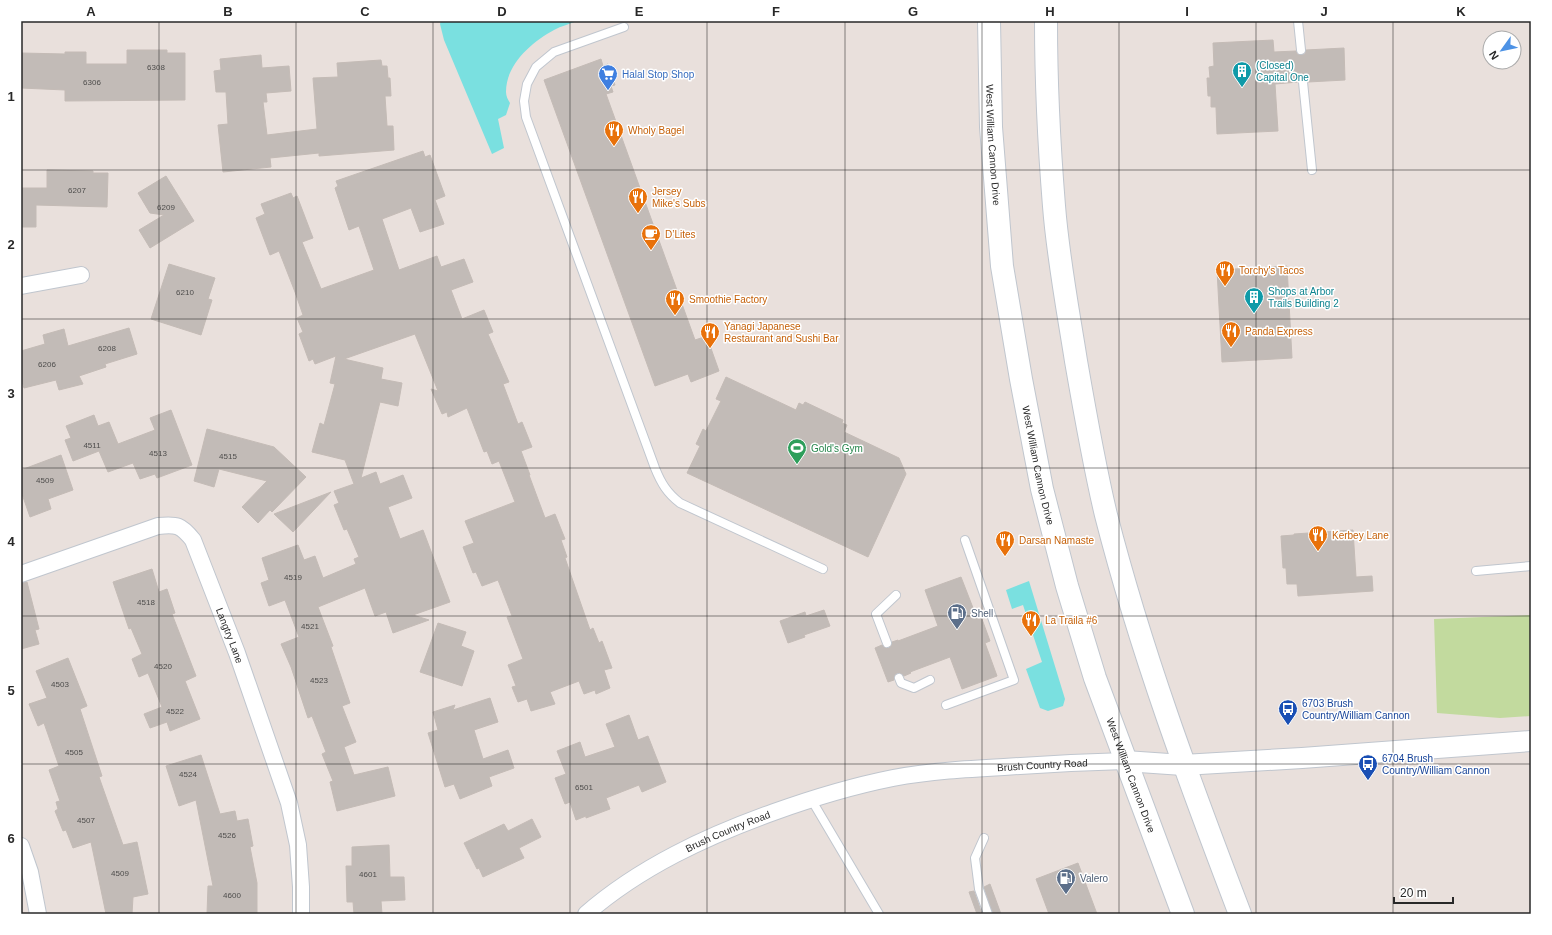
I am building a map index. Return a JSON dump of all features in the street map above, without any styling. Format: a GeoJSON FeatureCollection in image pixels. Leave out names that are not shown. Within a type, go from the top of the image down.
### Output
{"type":"FeatureCollection","features":[{"type":"Feature","properties":{"kind":"main road","name":"West William Cannon Drive"},"geometry":{"type":"LineString","coordinates":[[989,21],[991,127],[1002,266],[1021,379],[1042,489],[1067,586],[1095,678],[1183,914]]}},
{"type":"Feature","properties":{"kind":"main road"},"geometry":{"type":"LineString","coordinates":[[1046,21],[1046,84],[1054,207],[1063,282],[1083,405],[1106,514],[1143,647],[1183,765],[1240,914]]}},
{"type":"Feature","properties":{"kind":"street"},"geometry":{"type":"LineString","coordinates":[[21,286],[81,276]]}},
{"type":"Feature","properties":{"kind":"street","name":"Langtry Lane"},"geometry":{"type":"LineString","coordinates":[[21,574],[158,526],[171,524],[184,529],[193,540],[196,547],[236,653],[289,803],[298,845],[301,914]]}},
{"type":"Feature","properties":{"kind":"street","name":"Brush Country Road"},"geometry":{"type":"LineString","coordinates":[[586,914],[599,903],[649,869],[684,849],[735,826],[811,799],[894,778],[947,771],[1082,762],[1125,761],[1183,765],[1309,758],[1531,741]]}},
{"type":"Feature","properties":{"kind":"street"},"geometry":{"type":"LineString","coordinates":[[21,846],[30,872],[38,914]]}},
{"type":"Feature","properties":{"kind":"lane"},"geometry":{"type":"LineString","coordinates":[[1298,21],[1301,50]]}},
{"type":"Feature","properties":{"kind":"lane"},"geometry":{"type":"LineString","coordinates":[[624,27],[554,52],[536,67],[527,84],[524,100],[526,117],[654,468],[662,485],[671,496],[680,503],[823,569]]}},
{"type":"Feature","properties":{"kind":"lane"},"geometry":{"type":"LineString","coordinates":[[1303,82],[1312,170]]}},
{"type":"Feature","properties":{"kind":"lane"},"geometry":{"type":"LineString","coordinates":[[946,705],[1014,680],[965,540]]}},
{"type":"Feature","properties":{"kind":"lane"},"geometry":{"type":"LineString","coordinates":[[1476,571],[1531,566]]}},
{"type":"Feature","properties":{"kind":"lane"},"geometry":{"type":"LineString","coordinates":[[887,644],[876,614],[896,595]]}},
{"type":"Feature","properties":{"kind":"lane"},"geometry":{"type":"LineString","coordinates":[[899,678],[901,683],[914,688],[930,680]]}},
{"type":"Feature","properties":{"kind":"lane"},"geometry":{"type":"LineString","coordinates":[[811,799],[879,914]]}},
{"type":"Feature","properties":{"kind":"lane"},"geometry":{"type":"LineString","coordinates":[[984,838],[975,858],[979,889],[988,914]]}},
{"type":"Feature","properties":{"kind":"green space"},"geometry":{"type":"Polygon","coordinates":[[[1531,615],[1531,716],[1500,718],[1437,713],[1434,619],[1531,615]]]}},
{"type":"Feature","properties":{"kind":"water"},"geometry":{"type":"Polygon","coordinates":[[[441,21],[577,21],[557,29],[537,41],[515,63],[507,82],[506,93],[510,103],[506,115],[498,119],[504,148],[492,154],[444,40],[440,24],[441,21]]]}},
{"type":"Feature","properties":{"kind":"water"},"geometry":{"type":"Polygon","coordinates":[[[1029,581],[1065,699],[1063,706],[1048,711],[1040,708],[1026,669],[1042,662],[1023,605],[1012,609],[1006,590],[1029,581]]]}},
{"type":"Feature","properties":{"kind":"building","name":"(Closed) Capital One"},"geometry":{"type":"Polygon","coordinates":[[[1273,40],[1274,52],[1296,51],[1297,54],[1301,55],[1305,54],[1306,50],[1344,48],[1345,80],[1308,82],[1307,78],[1303,77],[1299,78],[1298,82],[1275,84],[1278,131],[1217,134],[1216,107],[1211,107],[1211,96],[1208,96],[1207,78],[1210,78],[1209,67],[1214,66],[1213,43],[1273,40]]]}},
{"type":"Feature","properties":{"kind":"building"},"geometry":{"type":"Polygon","coordinates":[[[127,50],[167,50],[167,53],[185,53],[185,100],[65,101],[65,90],[21,88],[21,53],[65,54],[65,52],[86,52],[86,64],[127,64],[127,50]]]}},
{"type":"Feature","properties":{"kind":"building"},"geometry":{"type":"Polygon","coordinates":[[[261,55],[262,68],[289,66],[291,91],[266,93],[267,102],[263,102],[267,135],[317,129],[313,78],[338,77],[337,63],[381,60],[382,66],[387,66],[388,78],[390,78],[391,96],[385,96],[387,126],[393,126],[394,150],[319,156],[319,153],[270,158],[271,167],[223,172],[218,125],[228,124],[226,92],[216,92],[214,71],[221,70],[220,59],[261,55]]]}},
{"type":"Feature","properties":{"kind":"building"},"geometry":{"type":"Polygon","coordinates":[[[601,59],[603,66],[608,64],[615,85],[611,86],[613,92],[606,94],[695,340],[704,337],[705,341],[708,340],[719,371],[691,382],[688,374],[655,386],[544,80],[601,59]]]}},
{"type":"Feature","properties":{"kind":"building"},"geometry":{"type":"Polygon","coordinates":[[[423,151],[425,157],[430,155],[445,196],[435,200],[444,224],[420,232],[411,208],[382,219],[399,270],[437,256],[441,267],[464,259],[473,282],[451,290],[462,319],[484,310],[493,332],[488,334],[509,382],[503,384],[518,424],[522,422],[532,447],[521,451],[545,518],[555,514],[565,539],[561,540],[567,557],[565,558],[590,630],[593,628],[599,643],[602,641],[612,668],[604,670],[610,688],[596,694],[595,690],[584,694],[579,681],[550,692],[555,704],[531,711],[527,699],[518,702],[512,687],[516,686],[508,665],[523,659],[507,617],[512,616],[498,580],[482,586],[476,572],[473,573],[463,547],[474,543],[465,521],[515,502],[499,461],[492,464],[487,451],[484,452],[467,408],[448,417],[447,412],[442,414],[431,389],[438,391],[415,334],[344,359],[383,368],[381,379],[402,383],[398,406],[380,402],[361,478],[376,472],[380,484],[403,475],[412,498],[388,507],[400,539],[423,530],[450,602],[413,615],[429,620],[393,633],[386,612],[375,616],[365,588],[318,607],[333,646],[331,647],[350,703],[342,706],[356,742],[344,747],[354,775],[388,767],[395,796],[337,811],[330,782],[333,781],[322,754],[326,752],[312,716],[308,718],[291,667],[281,644],[299,637],[285,600],[269,606],[261,583],[269,580],[262,558],[298,545],[304,560],[315,556],[323,578],[356,564],[354,559],[359,557],[347,529],[344,530],[334,505],[339,503],[334,491],[354,484],[345,460],[312,452],[320,423],[324,425],[335,384],[330,383],[336,356],[315,364],[313,359],[309,361],[299,334],[303,332],[297,318],[303,315],[295,292],[279,251],[270,255],[256,218],[265,214],[261,204],[291,193],[293,198],[297,196],[313,238],[302,242],[321,289],[374,270],[359,226],[349,230],[335,188],[338,186],[336,181],[423,151]]]}},
{"type":"Feature","properties":{"kind":"building"},"geometry":{"type":"Polygon","coordinates":[[[47,170],[93,171],[93,173],[108,173],[107,207],[36,205],[36,227],[21,227],[21,188],[47,188],[47,170]]]}},
{"type":"Feature","properties":{"kind":"building"},"geometry":{"type":"Polygon","coordinates":[[[166,176],[194,221],[150,248],[139,230],[164,215],[150,213],[138,193],[166,176]]]}},
{"type":"Feature","properties":{"kind":"building"},"geometry":{"type":"Polygon","coordinates":[[[169,264],[215,278],[208,299],[212,300],[201,335],[151,319],[169,264]]]}},
{"type":"Feature","properties":{"kind":"building","name":"Shops at Arbor Trails Building 2"},"geometry":{"type":"Polygon","coordinates":[[[1287,266],[1292,358],[1222,362],[1217,270],[1287,266]]]}},
{"type":"Feature","properties":{"kind":"building"},"geometry":{"type":"Polygon","coordinates":[[[129,328],[137,354],[105,364],[106,367],[79,376],[83,384],[59,390],[56,380],[24,388],[21,378],[21,351],[45,344],[43,335],[64,329],[68,346],[129,328]]]}},
{"type":"Feature","properties":{"kind":"building","name":"Gold's Gym"},"geometry":{"type":"Polygon","coordinates":[[[726,377],[796,410],[799,403],[803,405],[805,402],[843,420],[842,423],[847,425],[844,432],[899,458],[906,474],[868,557],[687,473],[700,446],[696,444],[703,429],[706,431],[721,401],[716,399],[726,377]]]}},
{"type":"Feature","properties":{"kind":"building"},"geometry":{"type":"Polygon","coordinates":[[[171,410],[192,465],[157,478],[155,474],[140,479],[133,463],[108,472],[99,451],[73,461],[65,440],[71,438],[66,426],[94,415],[98,426],[109,422],[118,444],[155,430],[150,418],[171,410]]]}},
{"type":"Feature","properties":{"kind":"building"},"geometry":{"type":"Polygon","coordinates":[[[207,429],[274,447],[306,477],[272,512],[270,510],[258,523],[242,507],[267,481],[219,469],[214,487],[194,481],[207,429]]]}},
{"type":"Feature","properties":{"kind":"building"},"geometry":{"type":"Polygon","coordinates":[[[61,455],[73,490],[48,499],[51,509],[30,517],[21,491],[21,470],[61,455]]]}},
{"type":"Feature","properties":{"kind":"building"},"geometry":{"type":"Polygon","coordinates":[[[331,492],[293,532],[274,514],[331,492]]]}},
{"type":"Feature","properties":{"kind":"building","name":"Kerbey Lane"},"geometry":{"type":"Polygon","coordinates":[[[1353,530],[1356,577],[1372,576],[1373,591],[1298,596],[1297,584],[1287,584],[1286,568],[1283,568],[1281,536],[1353,530]]]}},
{"type":"Feature","properties":{"kind":"building"},"geometry":{"type":"Polygon","coordinates":[[[152,569],[159,592],[167,589],[175,613],[172,614],[196,676],[185,681],[200,719],[170,731],[167,722],[150,728],[144,714],[162,707],[148,673],[139,677],[132,659],[142,654],[131,628],[129,629],[113,582],[152,569]]]}},
{"type":"Feature","properties":{"kind":"building","name":"Shell"},"geometry":{"type":"Polygon","coordinates":[[[961,577],[975,613],[979,611],[990,641],[985,643],[997,676],[962,689],[950,657],[910,672],[911,673],[904,676],[897,673],[894,680],[888,682],[875,648],[882,645],[889,648],[892,642],[938,626],[925,590],[961,577]]]}},
{"type":"Feature","properties":{"kind":"building"},"geometry":{"type":"Polygon","coordinates":[[[27,582],[39,629],[35,630],[39,644],[21,649],[21,583],[27,582]]]}},
{"type":"Feature","properties":{"kind":"building"},"geometry":{"type":"Polygon","coordinates":[[[824,610],[830,626],[804,635],[805,637],[788,643],[780,621],[805,612],[806,616],[824,610]]]}},
{"type":"Feature","properties":{"kind":"building"},"geometry":{"type":"Polygon","coordinates":[[[438,623],[466,632],[461,646],[474,651],[462,686],[420,672],[438,623]]]}},
{"type":"Feature","properties":{"kind":"building"},"geometry":{"type":"Polygon","coordinates":[[[68,658],[87,706],[80,709],[102,776],[99,777],[123,845],[137,842],[148,894],[133,897],[132,914],[106,914],[91,842],[73,848],[66,830],[63,831],[55,811],[58,809],[56,802],[60,801],[49,770],[59,766],[44,723],[38,726],[29,704],[47,698],[36,671],[68,658]]]}},
{"type":"Feature","properties":{"kind":"building"},"geometry":{"type":"Polygon","coordinates":[[[490,698],[498,722],[474,730],[483,759],[508,750],[514,768],[489,777],[492,786],[460,799],[454,784],[445,787],[428,733],[438,730],[433,712],[455,705],[453,710],[490,698]]]}},
{"type":"Feature","properties":{"kind":"building"},"geometry":{"type":"Polygon","coordinates":[[[629,715],[638,740],[648,736],[666,782],[642,792],[639,785],[606,798],[610,809],[576,820],[570,802],[565,804],[555,778],[566,774],[557,751],[580,742],[585,757],[615,747],[606,724],[629,715]]]}},
{"type":"Feature","properties":{"kind":"building"},"geometry":{"type":"Polygon","coordinates":[[[201,755],[220,814],[235,811],[237,821],[248,819],[253,846],[250,847],[257,883],[257,914],[207,914],[208,886],[213,886],[196,800],[179,806],[166,766],[201,755]]]}},
{"type":"Feature","properties":{"kind":"building"},"geometry":{"type":"Polygon","coordinates":[[[532,819],[541,837],[519,848],[524,858],[483,877],[479,868],[477,869],[464,843],[504,824],[508,831],[532,819]]]}},
{"type":"Feature","properties":{"kind":"building"},"geometry":{"type":"Polygon","coordinates":[[[389,845],[390,877],[404,877],[405,900],[381,901],[382,914],[354,914],[353,902],[347,902],[346,866],[352,866],[352,847],[389,845]]]}},
{"type":"Feature","properties":{"kind":"building","name":"Valero"},"geometry":{"type":"Polygon","coordinates":[[[1078,863],[1097,914],[1049,914],[1036,879],[1078,863]]]}},
{"type":"Feature","properties":{"kind":"building"},"geometry":{"type":"Polygon","coordinates":[[[990,884],[1001,914],[993,914],[984,887],[990,884]]]}},
{"type":"Feature","properties":{"kind":"building"},"geometry":{"type":"Polygon","coordinates":[[[974,891],[982,914],[977,914],[969,892],[974,891]]]}},
{"type":"Feature","properties":{"kind":"place","name":"(Closed) Capital One"},"geometry":{"type":"Point","coordinates":[1242,88]}},
{"type":"Feature","properties":{"kind":"place","name":"Halal Stop Shop"},"geometry":{"type":"Point","coordinates":[608,91]}},
{"type":"Feature","properties":{"kind":"place","name":"Wholy Bagel"},"geometry":{"type":"Point","coordinates":[614,147]}},
{"type":"Feature","properties":{"kind":"place","name":"Jersey Mike's Subs"},"geometry":{"type":"Point","coordinates":[638,214]}},
{"type":"Feature","properties":{"kind":"place","name":"D’Lites"},"geometry":{"type":"Point","coordinates":[651,251]}},
{"type":"Feature","properties":{"kind":"place","name":"Torchy's Tacos"},"geometry":{"type":"Point","coordinates":[1225,287]}},
{"type":"Feature","properties":{"kind":"place","name":"Shops at Arbor Trails Building 2"},"geometry":{"type":"Point","coordinates":[1254,314]}},
{"type":"Feature","properties":{"kind":"place","name":"Smoothie Factory"},"geometry":{"type":"Point","coordinates":[675,316]}},
{"type":"Feature","properties":{"kind":"place","name":"Panda Express"},"geometry":{"type":"Point","coordinates":[1231,348]}},
{"type":"Feature","properties":{"kind":"place","name":"Yanagi Japanese Restaurant and Sushi Bar"},"geometry":{"type":"Point","coordinates":[710,349]}},
{"type":"Feature","properties":{"kind":"place","name":"Gold's Gym"},"geometry":{"type":"Point","coordinates":[797,465]}},
{"type":"Feature","properties":{"kind":"place","name":"Kerbey Lane"},"geometry":{"type":"Point","coordinates":[1318,552]}},
{"type":"Feature","properties":{"kind":"place","name":"Darsan Namaste"},"geometry":{"type":"Point","coordinates":[1005,557]}},
{"type":"Feature","properties":{"kind":"place","name":"Shell"},"geometry":{"type":"Point","coordinates":[957,630]}},
{"type":"Feature","properties":{"kind":"place","name":"La Traila #6"},"geometry":{"type":"Point","coordinates":[1031,637]}},
{"type":"Feature","properties":{"kind":"place","name":"6703 Brush Country/William Cannon"},"geometry":{"type":"Point","coordinates":[1288,726]}},
{"type":"Feature","properties":{"kind":"place","name":"6704 Brush Country/William Cannon"},"geometry":{"type":"Point","coordinates":[1368,781]}},
{"type":"Feature","properties":{"kind":"place","name":"Valero"},"geometry":{"type":"Point","coordinates":[1066,895]}}]}
